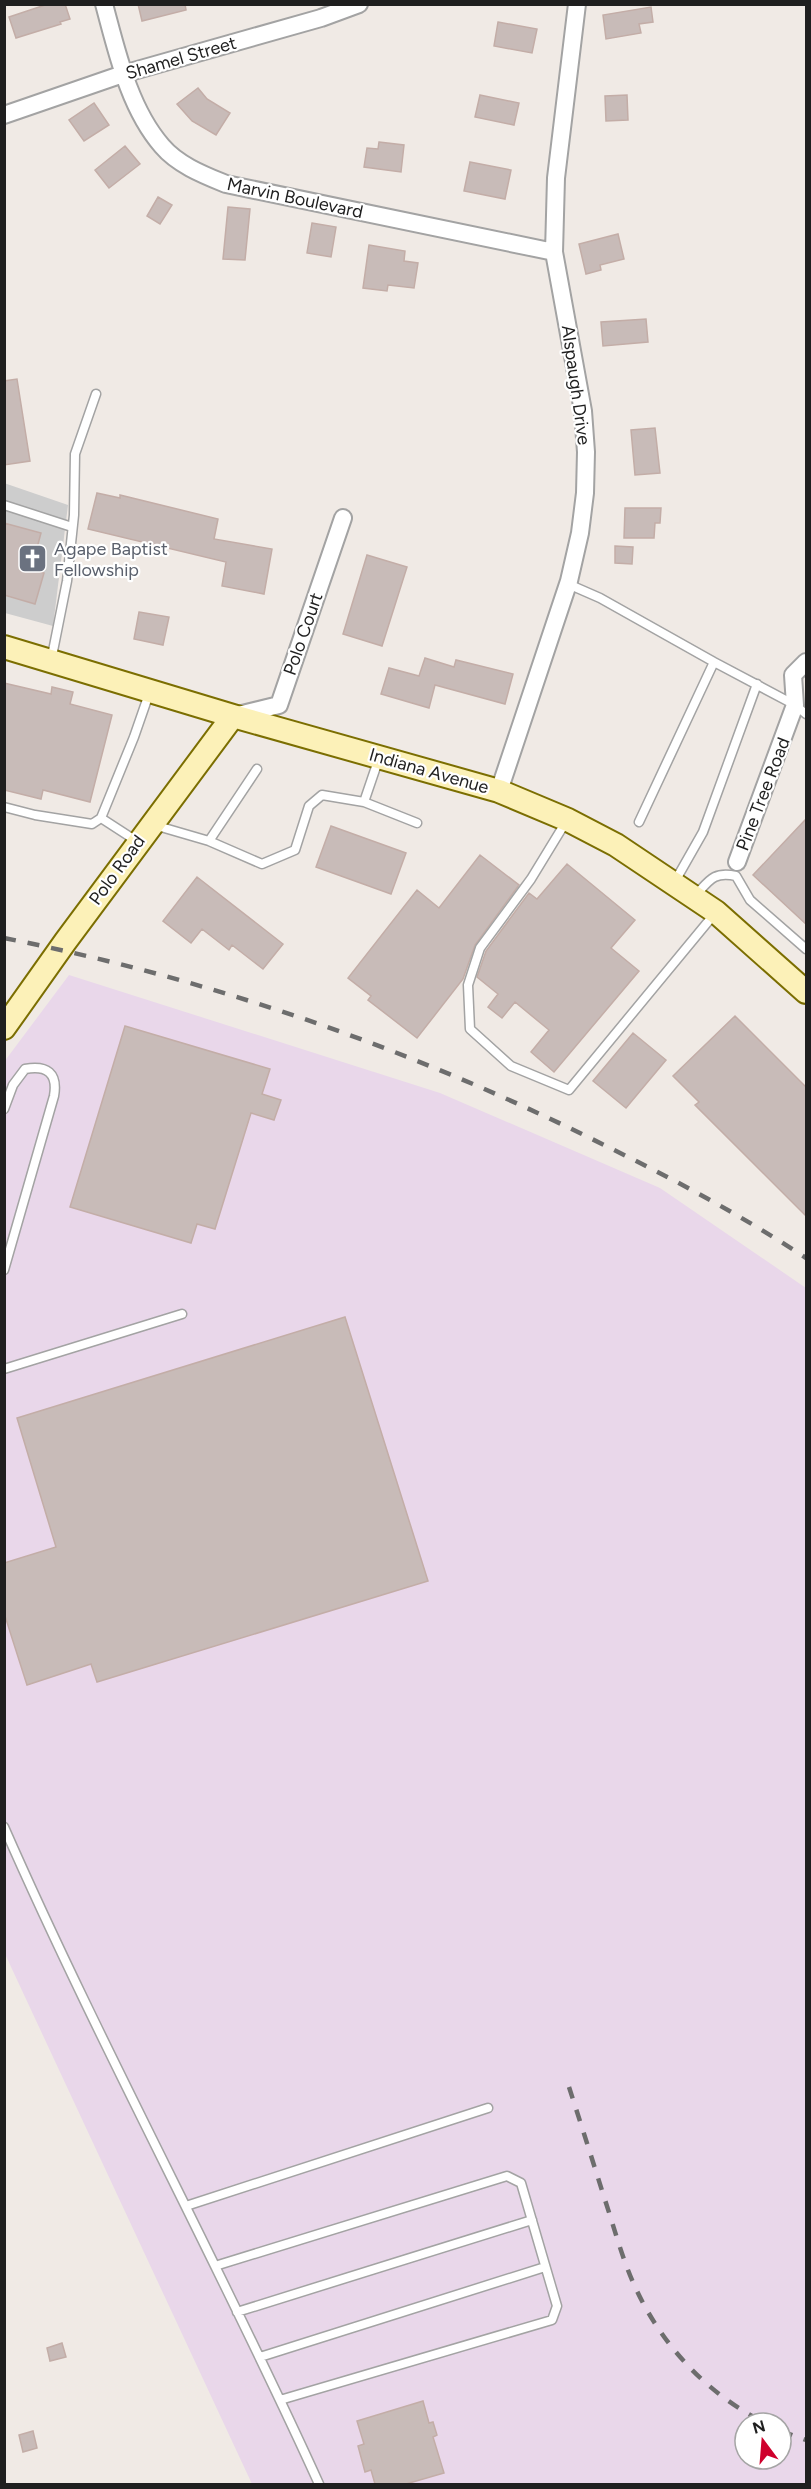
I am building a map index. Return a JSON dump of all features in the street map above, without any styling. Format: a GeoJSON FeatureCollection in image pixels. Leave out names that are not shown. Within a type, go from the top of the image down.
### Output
{"type":"FeatureCollection","features":[{"type":"Feature","properties":{"kind":"main road","name":"Indiana Avenue"},"geometry":{"type":"LineString","coordinates":[[4,647],[233,716],[499,791],[568,820],[616,845],[694,896],[804,985]]}},
{"type":"Feature","properties":{"kind":"main road","name":"Polo Road"},"geometry":{"type":"LineString","coordinates":[[4,1028],[233,716]]}},
{"type":"Feature","properties":{"kind":"street","name":"Marvin Boulevard"},"geometry":{"type":"LineString","coordinates":[[104,4],[123,74],[148,127],[163,147],[175,158],[211,178],[226,184],[554,252]]}},
{"type":"Feature","properties":{"kind":"street","name":"Shamel Street"},"geometry":{"type":"LineString","coordinates":[[4,115],[123,74],[321,18],[359,4]]}},
{"type":"Feature","properties":{"kind":"street","name":"Alspaugh Drive"},"geometry":{"type":"LineString","coordinates":[[499,791],[568,584],[580,533],[585,493],[586,452],[581,401],[554,252],[556,178],[577,4]]}},
{"type":"Feature","properties":{"kind":"street","name":"Polo Court"},"geometry":{"type":"LineString","coordinates":[[233,716],[279,705],[343,518]]}},
{"type":"Feature","properties":{"kind":"street","name":"Pine Tree Road"},"geometry":{"type":"LineString","coordinates":[[737,862],[801,710],[793,675],[807,662]]}},
{"type":"Feature","properties":{"kind":"lane"},"geometry":{"type":"LineString","coordinates":[[51,661],[66,581],[72,527],[75,454],[96,394]]}},
{"type":"Feature","properties":{"kind":"lane"},"geometry":{"type":"LineString","coordinates":[[4,505],[72,527]]}},
{"type":"Feature","properties":{"kind":"lane"},"geometry":{"type":"LineString","coordinates":[[568,584],[600,598],[801,710]]}},
{"type":"Feature","properties":{"kind":"lane"},"geometry":{"type":"LineString","coordinates":[[639,822],[714,662]]}},
{"type":"Feature","properties":{"kind":"lane"},"geometry":{"type":"LineString","coordinates":[[674,883],[703,832],[757,684]]}},
{"type":"Feature","properties":{"kind":"lane"},"geometry":{"type":"LineString","coordinates":[[4,807],[35,815],[92,824],[101,818],[150,691]]}},
{"type":"Feature","properties":{"kind":"lane"},"geometry":{"type":"LineString","coordinates":[[364,802],[380,758]]}},
{"type":"Feature","properties":{"kind":"lane"},"geometry":{"type":"LineString","coordinates":[[209,841],[257,769]]}},
{"type":"Feature","properties":{"kind":"lane"},"geometry":{"type":"LineString","coordinates":[[101,818],[145,833],[209,841],[262,864],[295,850],[309,806],[322,795],[364,802],[417,823]]}},
{"type":"Feature","properties":{"kind":"lane"},"geometry":{"type":"LineString","coordinates":[[568,820],[531,879],[480,948],[468,985],[470,1029],[512,1066],[569,1090],[716,912]]}},
{"type":"Feature","properties":{"kind":"lane"},"geometry":{"type":"LineString","coordinates":[[694,896],[716,875],[724,873],[736,876],[750,900],[807,949]]}},
{"type":"Feature","properties":{"kind":"lane"},"geometry":{"type":"LineString","coordinates":[[4,1109],[13,1085],[25,1069],[37,1067],[47,1070],[54,1077],[56,1086],[54,1096],[4,1269]]}},
{"type":"Feature","properties":{"kind":"lane"},"geometry":{"type":"LineString","coordinates":[[4,1369],[182,1314]]}},
{"type":"Feature","properties":{"kind":"lane"},"geometry":{"type":"LineString","coordinates":[[4,1827],[69,1968],[260,2357],[319,2484]]}},
{"type":"Feature","properties":{"kind":"lane"},"geometry":{"type":"LineString","coordinates":[[186,2206],[488,2108]]}},
{"type":"Feature","properties":{"kind":"lane"},"geometry":{"type":"LineString","coordinates":[[215,2266],[507,2176],[521,2183],[557,2306],[552,2320],[280,2400]]}},
{"type":"Feature","properties":{"kind":"lane"},"geometry":{"type":"LineString","coordinates":[[237,2312],[532,2220]]}},
{"type":"Feature","properties":{"kind":"lane"},"geometry":{"type":"LineString","coordinates":[[260,2357],[545,2267]]}},
{"type":"Feature","properties":{"kind":"shaded area","name":"Agape Baptist Fellowship"},"geometry":{"type":"Polygon","coordinates":[[[4,483],[68,505],[53,626],[5,613],[4,483]]]}},
{"type":"Feature","properties":{"kind":"shaded area"},"geometry":{"type":"Polygon","coordinates":[[[69,975],[440,1093],[660,1188],[806,1288],[806,2484],[252,2484],[5,1954],[4,1062],[69,975]]]}},
{"type":"Feature","properties":{"kind":"building"},"geometry":{"type":"Polygon","coordinates":[[[48,4],[65,4],[70,19],[16,38],[9,17],[48,4]]]}},
{"type":"Feature","properties":{"kind":"building"},"geometry":{"type":"Polygon","coordinates":[[[138,4],[185,4],[186,10],[142,21],[138,4]]]}},
{"type":"Feature","properties":{"kind":"building"},"geometry":{"type":"Polygon","coordinates":[[[651,7],[653,22],[639,24],[641,33],[606,39],[603,15],[651,7]]]}},
{"type":"Feature","properties":{"kind":"building"},"geometry":{"type":"Polygon","coordinates":[[[498,22],[537,29],[532,53],[494,46],[498,22]]]}},
{"type":"Feature","properties":{"kind":"building"},"geometry":{"type":"Polygon","coordinates":[[[198,88],[207,99],[230,113],[216,135],[192,121],[177,104],[198,88]]]}},
{"type":"Feature","properties":{"kind":"building"},"geometry":{"type":"Polygon","coordinates":[[[480,95],[519,103],[514,125],[475,117],[480,95]]]}},
{"type":"Feature","properties":{"kind":"building"},"geometry":{"type":"Polygon","coordinates":[[[627,95],[628,120],[606,121],[605,96],[627,95]]]}},
{"type":"Feature","properties":{"kind":"building"},"geometry":{"type":"Polygon","coordinates":[[[94,103],[109,125],[84,141],[69,120],[94,103]]]}},
{"type":"Feature","properties":{"kind":"building"},"geometry":{"type":"Polygon","coordinates":[[[379,142],[404,145],[401,172],[364,167],[367,148],[378,149],[379,142]]]}},
{"type":"Feature","properties":{"kind":"building"},"geometry":{"type":"Polygon","coordinates":[[[125,146],[140,164],[109,188],[95,170],[125,146]]]}},
{"type":"Feature","properties":{"kind":"building"},"geometry":{"type":"Polygon","coordinates":[[[470,162],[511,170],[505,199],[464,191],[470,162]]]}},
{"type":"Feature","properties":{"kind":"building"},"geometry":{"type":"Polygon","coordinates":[[[158,197],[172,205],[160,224],[147,216],[158,197]]]}},
{"type":"Feature","properties":{"kind":"building"},"geometry":{"type":"Polygon","coordinates":[[[228,207],[250,209],[245,260],[223,259],[228,207]]]}},
{"type":"Feature","properties":{"kind":"building"},"geometry":{"type":"Polygon","coordinates":[[[312,223],[336,227],[331,257],[307,253],[312,223]]]}},
{"type":"Feature","properties":{"kind":"building"},"geometry":{"type":"Polygon","coordinates":[[[618,234],[624,259],[600,265],[601,270],[586,274],[579,244],[618,234]]]}},
{"type":"Feature","properties":{"kind":"building"},"geometry":{"type":"Polygon","coordinates":[[[369,245],[405,251],[404,261],[418,263],[414,288],[388,285],[387,291],[363,288],[369,245]]]}},
{"type":"Feature","properties":{"kind":"building"},"geometry":{"type":"Polygon","coordinates":[[[646,319],[648,342],[603,346],[601,322],[646,319]]]}},
{"type":"Feature","properties":{"kind":"building"},"geometry":{"type":"Polygon","coordinates":[[[17,379],[30,461],[4,465],[4,381],[17,379]]]}},
{"type":"Feature","properties":{"kind":"building"},"geometry":{"type":"Polygon","coordinates":[[[655,428],[660,473],[635,475],[631,430],[655,428]]]}},
{"type":"Feature","properties":{"kind":"building"},"geometry":{"type":"Polygon","coordinates":[[[97,493],[120,498],[120,495],[218,519],[214,539],[272,549],[264,594],[222,586],[226,562],[88,529],[97,493]]]}},
{"type":"Feature","properties":{"kind":"building"},"geometry":{"type":"Polygon","coordinates":[[[625,508],[661,508],[660,523],[655,523],[654,538],[624,538],[625,508]]]}},
{"type":"Feature","properties":{"kind":"building"},"geometry":{"type":"Polygon","coordinates":[[[4,523],[41,533],[31,570],[44,573],[35,604],[4,595],[4,523]]]}},
{"type":"Feature","properties":{"kind":"building"},"geometry":{"type":"Polygon","coordinates":[[[615,546],[633,547],[632,564],[615,563],[615,546]]]}},
{"type":"Feature","properties":{"kind":"building"},"geometry":{"type":"Polygon","coordinates":[[[367,555],[407,567],[382,646],[343,634],[367,555]]]}},
{"type":"Feature","properties":{"kind":"building"},"geometry":{"type":"Polygon","coordinates":[[[139,612],[169,617],[163,645],[134,639],[139,612]]]}},
{"type":"Feature","properties":{"kind":"building"},"geometry":{"type":"Polygon","coordinates":[[[425,658],[454,667],[456,660],[513,674],[505,704],[435,685],[429,708],[381,694],[389,668],[419,676],[425,658]]]}},
{"type":"Feature","properties":{"kind":"building"},"geometry":{"type":"Polygon","coordinates":[[[4,683],[51,694],[52,687],[73,692],[70,704],[112,715],[90,802],[43,790],[41,799],[4,790],[4,683]]]}},
{"type":"Feature","properties":{"kind":"building"},"geometry":{"type":"Polygon","coordinates":[[[807,818],[807,925],[753,875],[807,818]]]}},
{"type":"Feature","properties":{"kind":"building"},"geometry":{"type":"Polygon","coordinates":[[[331,826],[406,853],[391,894],[316,867],[331,826]]]}},
{"type":"Feature","properties":{"kind":"building"},"geometry":{"type":"Polygon","coordinates":[[[480,855],[519,885],[475,945],[463,979],[417,1038],[368,1000],[371,996],[348,978],[417,890],[439,908],[480,855]]]}},
{"type":"Feature","properties":{"kind":"building"},"geometry":{"type":"Polygon","coordinates":[[[567,864],[635,920],[611,948],[639,971],[554,1072],[531,1052],[549,1030],[515,1002],[502,1018],[488,1007],[498,994],[477,977],[486,951],[529,893],[537,899],[567,864]]]}},
{"type":"Feature","properties":{"kind":"building"},"geometry":{"type":"Polygon","coordinates":[[[197,877],[283,944],[263,969],[232,945],[229,950],[202,929],[191,943],[163,921],[197,877]]]}},
{"type":"Feature","properties":{"kind":"building"},"geometry":{"type":"Polygon","coordinates":[[[735,1016],[807,1088],[807,1217],[695,1105],[699,1102],[673,1076],[735,1016]]]}},
{"type":"Feature","properties":{"kind":"building"},"geometry":{"type":"Polygon","coordinates":[[[125,1026],[270,1069],[262,1094],[281,1100],[274,1120],[251,1113],[215,1229],[197,1224],[191,1243],[70,1207],[125,1026]]]}},
{"type":"Feature","properties":{"kind":"building"},"geometry":{"type":"Polygon","coordinates":[[[633,1033],[666,1060],[626,1108],[593,1081],[633,1033]]]}},
{"type":"Feature","properties":{"kind":"building"},"geometry":{"type":"Polygon","coordinates":[[[345,1317],[428,1581],[97,1682],[91,1664],[27,1685],[4,1613],[4,1563],[56,1547],[17,1418],[345,1317]]]}},
{"type":"Feature","properties":{"kind":"building"},"geometry":{"type":"Polygon","coordinates":[[[62,2343],[66,2357],[50,2361],[47,2348],[62,2343]]]}},
{"type":"Feature","properties":{"kind":"building"},"geometry":{"type":"Polygon","coordinates":[[[423,2401],[429,2423],[433,2422],[437,2435],[433,2437],[444,2473],[406,2484],[375,2484],[371,2470],[365,2472],[358,2446],[364,2444],[357,2421],[423,2401]]]}},
{"type":"Feature","properties":{"kind":"building"},"geometry":{"type":"Polygon","coordinates":[[[33,2431],[37,2448],[23,2452],[19,2435],[33,2431]]]}},
{"type":"Feature","properties":{"kind":"railway"},"geometry":{"type":"LineString","coordinates":[[4,938],[161,975],[316,1023],[391,1051],[466,1081],[637,1161],[735,1214],[806,1258]]}},
{"type":"Feature","properties":{"kind":"railway"},"geometry":{"type":"LineString","coordinates":[[569,2087],[623,2257],[648,2312],[690,2368],[725,2399],[743,2411]]}},
{"type":"Feature","properties":{"kind":"railway"},"geometry":{"type":"LineString","coordinates":[[793,2435],[806,2440]]}},
{"type":"Feature","properties":{"kind":"place","name":"Agape Baptist Fellowship"},"geometry":{"type":"Point","coordinates":[33,559]}}]}
